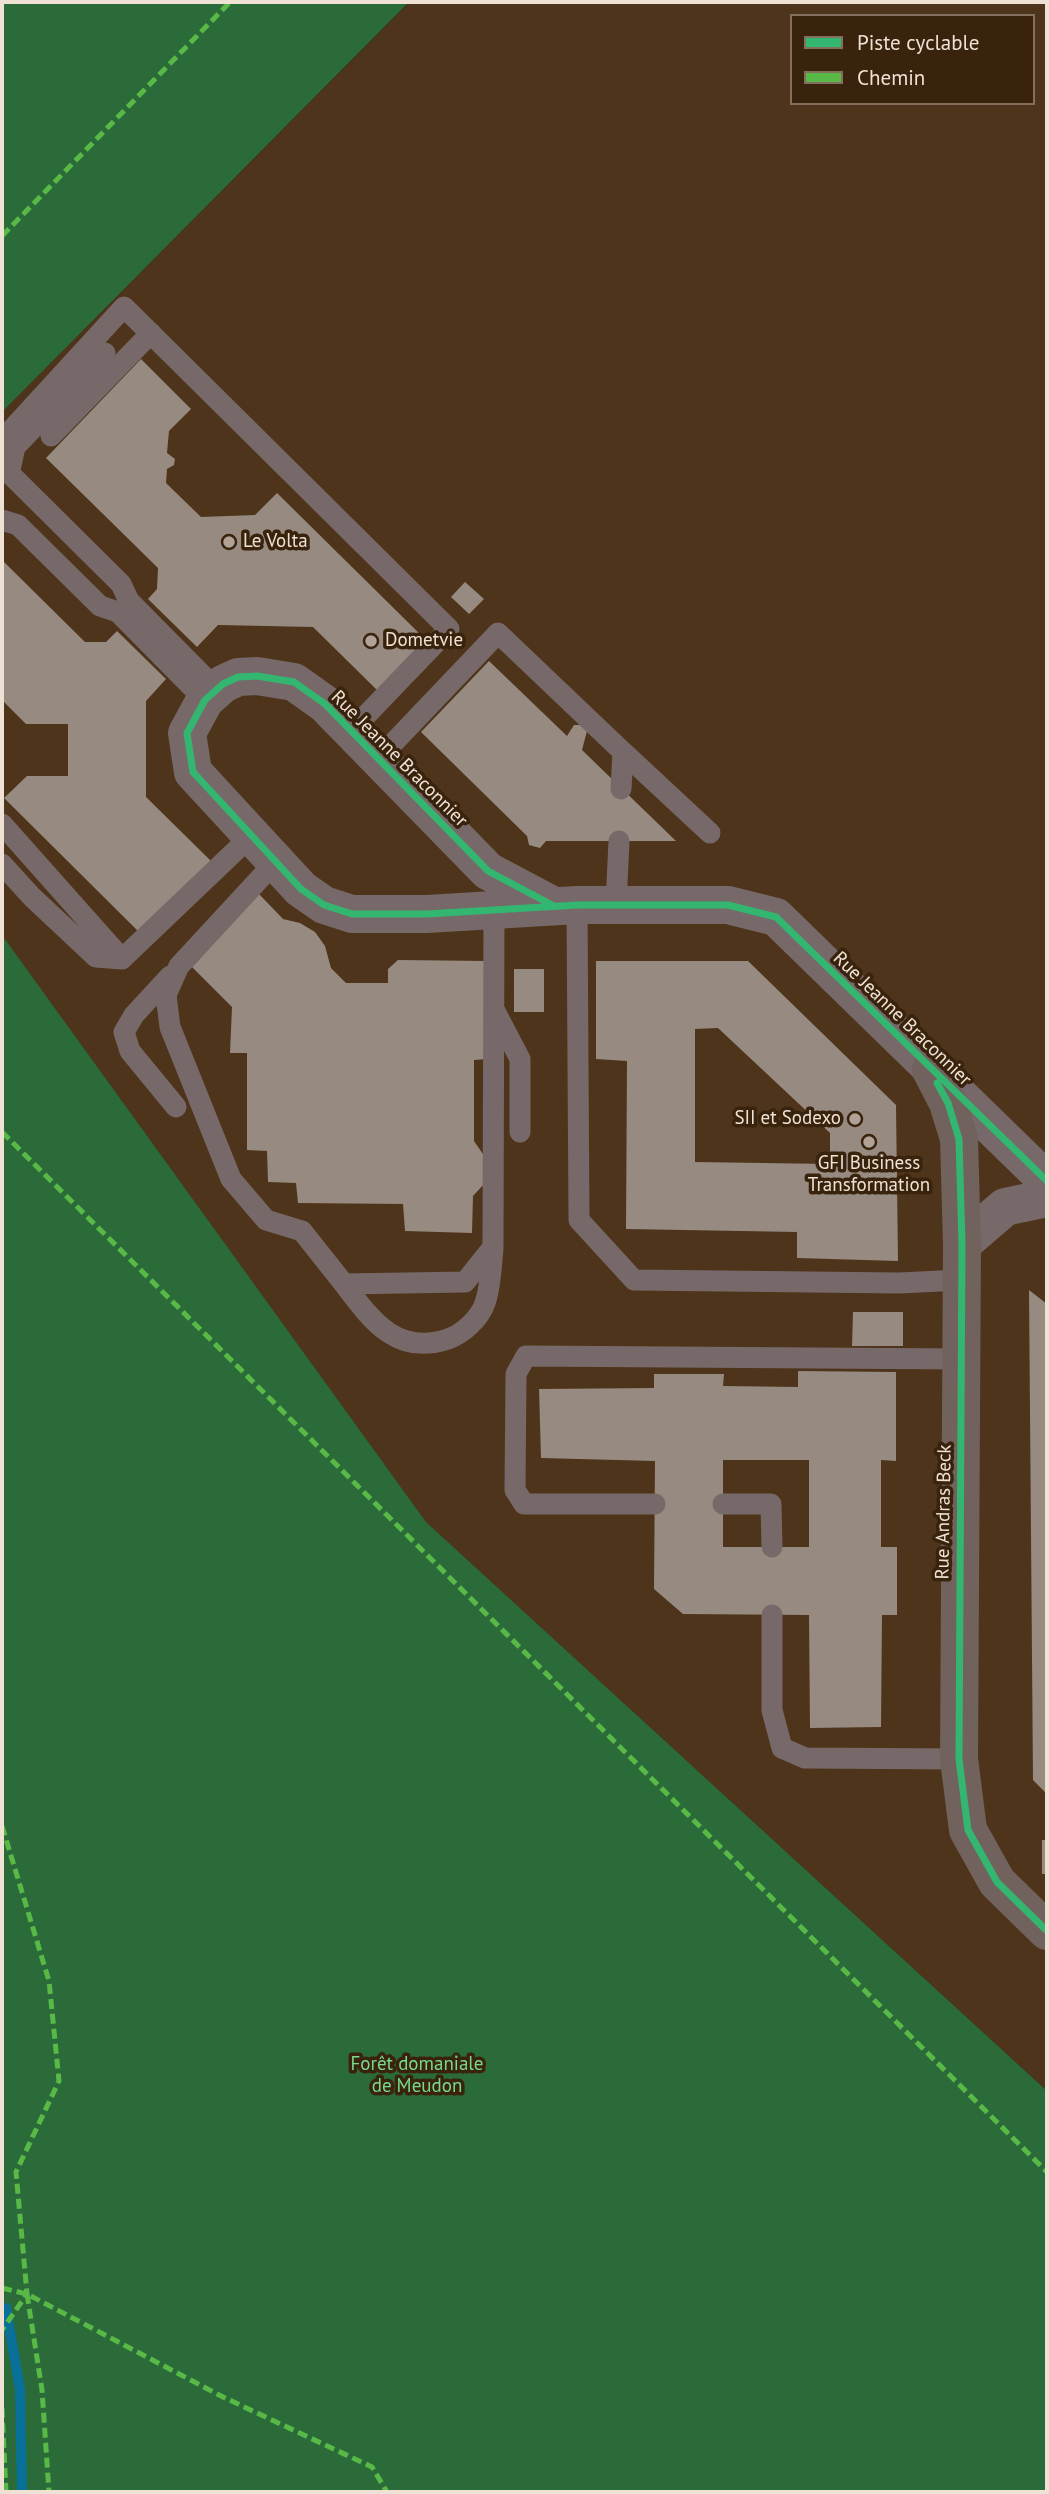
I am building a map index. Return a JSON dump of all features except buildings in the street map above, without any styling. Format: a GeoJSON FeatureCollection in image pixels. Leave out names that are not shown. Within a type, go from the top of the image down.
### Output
{"type":"FeatureCollection","features":[{"type":"Feature","properties":{"kind":"street","name":"Rue Jeanne Braconnier"},"geometry":{"type":"LineString","coordinates":[[565,906],[488,871],[325,704],[294,682],[257,676],[237,677],[211,694],[187,733],[193,772],[302,889],[324,905],[352,914],[565,906],[728,905],[775,917],[1047,1181]]}},
{"type":"Feature","properties":{"kind":"street","name":"Rue Andras Beck"},"geometry":{"type":"LineString","coordinates":[[931,1070],[948,1103],[959,1139],[962,1262],[959,1759],[968,1830],[997,1882],[1047,1931]]}},
{"type":"Feature","properties":{"kind":"street"},"geometry":{"type":"LineString","coordinates":[[962,1262],[1006,1207],[1047,1198]]}},
{"type":"Feature","properties":{"kind":"lane"},"geometry":{"type":"LineString","coordinates":[[2,440],[124,307],[449,629],[351,731]]}},
{"type":"Feature","properties":{"kind":"lane"},"geometry":{"type":"LineString","coordinates":[[51,436],[151,333]]}},
{"type":"Feature","properties":{"kind":"lane"},"geometry":{"type":"LineString","coordinates":[[105,353],[15,447],[5,470],[121,583],[130,601],[211,694]]}},
{"type":"Feature","properties":{"kind":"lane"},"geometry":{"type":"LineString","coordinates":[[2,520],[18,525],[100,606],[118,612],[211,694]]}},
{"type":"Feature","properties":{"kind":"lane"},"geometry":{"type":"LineString","coordinates":[[378,759],[498,633],[710,833]]}},
{"type":"Feature","properties":{"kind":"lane"},"geometry":{"type":"LineString","coordinates":[[621,789],[623,752]]}},
{"type":"Feature","properties":{"kind":"lane"},"geometry":{"type":"LineString","coordinates":[[2,824],[122,959]]}},
{"type":"Feature","properties":{"kind":"lane"},"geometry":{"type":"LineString","coordinates":[[616,905],[619,841]]}},
{"type":"Feature","properties":{"kind":"lane"},"geometry":{"type":"LineString","coordinates":[[2,864],[32,897],[96,957],[122,959],[264,848]]}},
{"type":"Feature","properties":{"kind":"lane"},"geometry":{"type":"LineString","coordinates":[[176,1107],[130,1051],[124,1032],[134,1015],[179,966],[264,848]]}},
{"type":"Feature","properties":{"kind":"lane"},"geometry":{"type":"LineString","coordinates":[[565,906],[579,1220],[613,1261],[634,1280],[900,1283],[962,1262]]}},
{"type":"Feature","properties":{"kind":"lane"},"geometry":{"type":"LineString","coordinates":[[179,966],[166,995],[170,1027],[231,1179],[266,1220],[302,1231],[370,1319],[398,1340],[430,1345],[462,1335],[485,1304],[493,1247],[494,910]]}},
{"type":"Feature","properties":{"kind":"lane"},"geometry":{"type":"LineString","coordinates":[[494,1009],[520,1059],[520,1132]]}},
{"type":"Feature","properties":{"kind":"lane"},"geometry":{"type":"LineString","coordinates":[[344,1284],[465,1282],[493,1247]]}},
{"type":"Feature","properties":{"kind":"lane"},"geometry":{"type":"LineString","coordinates":[[655,1504],[524,1504],[515,1490],[516,1374],[526,1356],[961,1359]]}},
{"type":"Feature","properties":{"kind":"lane"},"geometry":{"type":"LineString","coordinates":[[723,1504],[771,1504],[772,1547]]}},
{"type":"Feature","properties":{"kind":"lane"},"geometry":{"type":"LineString","coordinates":[[772,1615],[772,1710],[782,1748],[804,1758],[959,1759]]}},
{"type":"Feature","properties":{"kind":"shaded area"},"geometry":{"type":"Polygon","coordinates":[[[410,2],[1047,2],[1047,2091],[426,1522],[2,935],[2,412],[410,2]]]}},
{"type":"Feature","properties":{"kind":"green space"},"geometry":{"type":"Polygon","coordinates":[[[2,2],[409,2],[2,412],[2,2]]]}},
{"type":"Feature","properties":{"kind":"green space","name":"Forêt domaniale de Meudon"},"geometry":{"type":"Polygon","coordinates":[[[2,935],[426,1522],[1047,2091],[1047,2492],[2,2492],[2,935]]]}},
{"type":"Feature","properties":{"kind":"waterway"},"geometry":{"type":"LineString","coordinates":[[6,2308],[20,2389],[22,2492]]}},
{"type":"Feature","properties":{"kind":"marked path"},"geometry":{"type":"LineString","coordinates":[[2,236],[230,2]]}},
{"type":"Feature","properties":{"kind":"marked path"},"geometry":{"type":"LineString","coordinates":[[2,1132],[1047,2172]]}},
{"type":"Feature","properties":{"kind":"marked path"},"geometry":{"type":"LineString","coordinates":[[2,1826],[49,1981],[59,2081],[16,2172],[27,2294],[2,2330]]}},
{"type":"Feature","properties":{"kind":"marked path"},"geometry":{"type":"LineString","coordinates":[[2,2288],[27,2294],[223,2397],[372,2467],[387,2492]]}},
{"type":"Feature","properties":{"kind":"marked path"},"geometry":{"type":"LineString","coordinates":[[27,2294],[42,2390],[49,2492]]}},
{"type":"Feature","properties":{"kind":"marked path"},"geometry":{"type":"LineString","coordinates":[[2,2408],[6,2492]]}},
{"type":"Feature","properties":{"kind":"cycle path"},"geometry":{"type":"LineString","coordinates":[[554,906],[488,871],[325,704],[294,682],[257,676],[238,677],[223,684],[205,700],[187,733],[193,772],[301,889],[324,905],[352,914],[427,914],[577,905],[728,905],[776,917],[1047,1181]]}},
{"type":"Feature","properties":{"kind":"cycle path"},"geometry":{"type":"LineString","coordinates":[[937,1083],[948,1103],[959,1139],[962,1244],[959,1759],[968,1830],[997,1882],[1047,1931]]}},
{"type":"Feature","properties":{"kind":"place","name":"Le Volta"},"geometry":{"type":"Point","coordinates":[229,542]}},
{"type":"Feature","properties":{"kind":"place","name":"Dometvie"},"geometry":{"type":"Point","coordinates":[371,641]}},
{"type":"Feature","properties":{"kind":"place","name":"SII et Sodexo"},"geometry":{"type":"Point","coordinates":[855,1119]}},
{"type":"Feature","properties":{"kind":"place","name":"GFI Business Transformation"},"geometry":{"type":"Point","coordinates":[869,1142]}}]}
